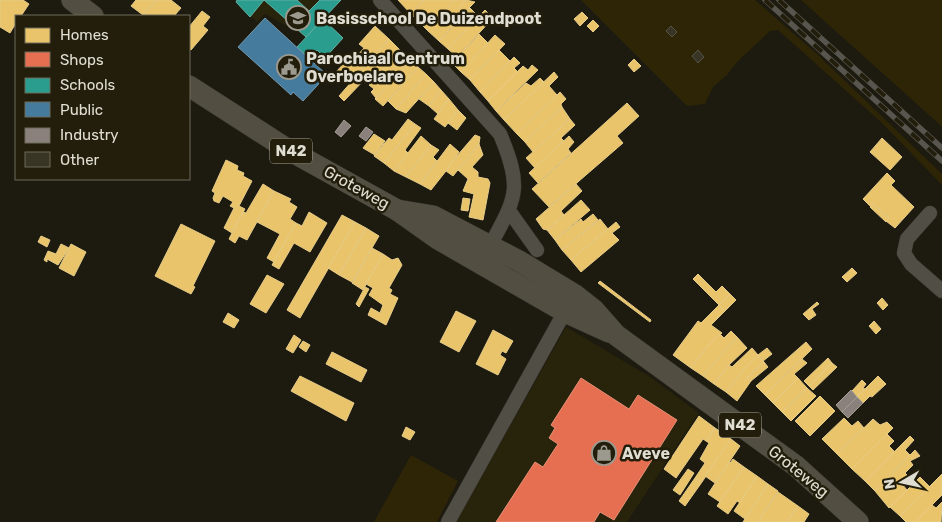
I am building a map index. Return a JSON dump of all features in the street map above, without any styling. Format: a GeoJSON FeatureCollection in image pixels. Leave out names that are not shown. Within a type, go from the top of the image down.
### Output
{"type":"FeatureCollection","features":[{"type":"Feature","properties":{"kind":"main road"},"geometry":{"type":"LineString","coordinates":[[72,0],[92,15]]}},
{"type":"Feature","properties":{"kind":"main road","name":"Groteweg"},"geometry":{"type":"LineString","coordinates":[[190,87],[287,149],[397,210],[438,239],[486,254],[570,303],[796,466],[858,522]]}},
{"type":"Feature","properties":{"kind":"street"},"geometry":{"type":"LineString","coordinates":[[380,0],[500,134],[511,160],[514,198],[510,212],[486,254]]}},
{"type":"Feature","properties":{"kind":"street"},"geometry":{"type":"LineString","coordinates":[[510,212],[537,250]]}},
{"type":"Feature","properties":{"kind":"street"},"geometry":{"type":"LineString","coordinates":[[930,213],[907,239],[904,253],[911,264],[942,291]]}},
{"type":"Feature","properties":{"kind":"street"},"geometry":{"type":"LineString","coordinates":[[448,522],[570,303]]}},
{"type":"Feature","properties":{"kind":"shaded area","name":"Basisschool De Duizendpoot"},"geometry":{"type":"Polygon","coordinates":[[[237,0],[341,0],[306,37],[265,14],[257,22],[236,2],[237,0]]]}},
{"type":"Feature","properties":{"kind":"shaded area"},"geometry":{"type":"Polygon","coordinates":[[[581,0],[755,0],[817,54],[942,174],[942,185],[882,123],[778,30],[770,31],[738,61],[727,75],[713,87],[705,104],[687,106],[581,0]]]}},
{"type":"Feature","properties":{"kind":"shaded area"},"geometry":{"type":"Polygon","coordinates":[[[801,0],[942,0],[942,127],[938,123],[801,0]]]}},
{"type":"Feature","properties":{"kind":"shaded area"},"geometry":{"type":"Polygon","coordinates":[[[566,327],[649,376],[699,413],[627,522],[456,522],[566,327]]]}},
{"type":"Feature","properties":{"kind":"shaded area"},"geometry":{"type":"Polygon","coordinates":[[[411,455],[458,481],[437,522],[374,522],[411,455]]]}},
{"type":"Feature","properties":{"kind":"building: Homes"},"geometry":{"type":"Polygon","coordinates":[[[0,0],[23,0],[29,4],[22,15],[15,15],[15,25],[10,33],[0,27],[0,0]]]}},
{"type":"Feature","properties":{"kind":"building: Homes"},"geometry":{"type":"Polygon","coordinates":[[[136,0],[157,0],[143,15],[131,6],[136,0]]]}},
{"type":"Feature","properties":{"kind":"building: Homes"},"geometry":{"type":"Polygon","coordinates":[[[157,0],[171,0],[181,8],[175,15],[143,15],[157,0]]]}},
{"type":"Feature","properties":{"kind":"building: Homes"},"geometry":{"type":"Polygon","coordinates":[[[398,0],[424,0],[411,14],[398,0]]]}},
{"type":"Feature","properties":{"kind":"building: Homes"},"geometry":{"type":"Polygon","coordinates":[[[424,0],[455,0],[427,30],[411,14],[424,0]]]}},
{"type":"Feature","properties":{"kind":"building: Homes"},"geometry":{"type":"Polygon","coordinates":[[[455,0],[466,0],[458,8],[464,13],[439,41],[427,30],[455,0]]]}},
{"type":"Feature","properties":{"kind":"building: Homes"},"geometry":{"type":"Polygon","coordinates":[[[466,0],[475,2],[464,13],[458,8],[466,0]]]}},
{"type":"Feature","properties":{"kind":"building: Homes"},"geometry":{"type":"Polygon","coordinates":[[[470,8],[475,13],[472,16],[476,20],[448,49],[439,41],[470,8]]]}},
{"type":"Feature","properties":{"kind":"building: Homes"},"geometry":{"type":"Polygon","coordinates":[[[485,10],[493,18],[457,57],[448,49],[485,10]]]}},
{"type":"Feature","properties":{"kind":"building: Homes"},"geometry":{"type":"Polygon","coordinates":[[[202,11],[210,17],[203,26],[208,30],[191,50],[190,50],[190,26],[202,11]]]}},
{"type":"Feature","properties":{"kind":"building: Homes"},"geometry":{"type":"Polygon","coordinates":[[[582,12],[588,18],[580,26],[574,19],[582,12]]]}},
{"type":"Feature","properties":{"kind":"building: Homes"},"geometry":{"type":"Polygon","coordinates":[[[593,20],[599,26],[593,32],[587,26],[593,20]]]}},
{"type":"Feature","properties":{"kind":"building: Homes"},"geometry":{"type":"Polygon","coordinates":[[[375,26],[389,39],[349,84],[336,72],[347,60],[354,66],[360,59],[357,56],[364,48],[359,44],[375,26]]]}},
{"type":"Feature","properties":{"kind":"building: Homes"},"geometry":{"type":"Polygon","coordinates":[[[479,34],[488,43],[461,72],[452,63],[479,34]]]}},
{"type":"Feature","properties":{"kind":"building: Homes"},"geometry":{"type":"Polygon","coordinates":[[[495,35],[505,44],[470,80],[461,72],[495,35]]]}},
{"type":"Feature","properties":{"kind":"building: Homes"},"geometry":{"type":"Polygon","coordinates":[[[389,39],[400,50],[371,83],[366,78],[344,101],[339,96],[389,39]]]}},
{"type":"Feature","properties":{"kind":"building: Homes"},"geometry":{"type":"Polygon","coordinates":[[[400,50],[411,60],[376,98],[371,92],[374,89],[369,85],[400,50]]]}},
{"type":"Feature","properties":{"kind":"building: Homes"},"geometry":{"type":"Polygon","coordinates":[[[499,50],[510,61],[480,92],[470,80],[499,50]]]}},
{"type":"Feature","properties":{"kind":"building: Homes"},"geometry":{"type":"Polygon","coordinates":[[[514,57],[520,63],[514,68],[518,72],[488,101],[480,92],[514,57]]]}},
{"type":"Feature","properties":{"kind":"building: Homes"},"geometry":{"type":"Polygon","coordinates":[[[634,59],[641,66],[634,72],[628,65],[634,59]]]}},
{"type":"Feature","properties":{"kind":"building: Homes"},"geometry":{"type":"Polygon","coordinates":[[[411,60],[418,67],[383,106],[375,99],[411,60]]]}},
{"type":"Feature","properties":{"kind":"building: Homes"},"geometry":{"type":"Polygon","coordinates":[[[532,65],[538,70],[496,111],[488,101],[523,66],[528,70],[532,65]]]}},
{"type":"Feature","properties":{"kind":"building: Homes"},"geometry":{"type":"Polygon","coordinates":[[[418,67],[426,74],[396,109],[388,101],[418,67]]]}},
{"type":"Feature","properties":{"kind":"building: Homes"},"geometry":{"type":"Polygon","coordinates":[[[554,72],[558,77],[549,86],[557,95],[517,134],[504,120],[554,72]]]}},
{"type":"Feature","properties":{"kind":"building: Homes"},"geometry":{"type":"Polygon","coordinates":[[[426,74],[434,82],[406,113],[396,109],[426,74]]]}},
{"type":"Feature","properties":{"kind":"building: Homes"},"geometry":{"type":"Polygon","coordinates":[[[540,78],[544,82],[504,120],[496,111],[526,83],[531,86],[540,78]]]}},
{"type":"Feature","properties":{"kind":"building: Homes"},"geometry":{"type":"Polygon","coordinates":[[[434,82],[441,90],[429,106],[419,99],[434,82]]]}},
{"type":"Feature","properties":{"kind":"building: Homes"},"geometry":{"type":"Polygon","coordinates":[[[441,90],[449,99],[438,114],[429,106],[441,90]]]}},
{"type":"Feature","properties":{"kind":"building: Homes"},"geometry":{"type":"Polygon","coordinates":[[[560,92],[566,99],[561,104],[562,107],[525,142],[517,134],[560,92]]]}},
{"type":"Feature","properties":{"kind":"building: Homes"},"geometry":{"type":"Polygon","coordinates":[[[449,99],[458,110],[445,127],[434,119],[449,99]]]}},
{"type":"Feature","properties":{"kind":"building: Homes"},"geometry":{"type":"Polygon","coordinates":[[[627,103],[639,116],[617,136],[623,143],[549,207],[532,189],[627,103]]]}},
{"type":"Feature","properties":{"kind":"building: Homes"},"geometry":{"type":"Polygon","coordinates":[[[562,107],[570,119],[533,152],[525,142],[562,107]]]}},
{"type":"Feature","properties":{"kind":"building: Homes"},"geometry":{"type":"Polygon","coordinates":[[[458,110],[466,118],[457,130],[448,123],[458,110]]]}},
{"type":"Feature","properties":{"kind":"building: Homes"},"geometry":{"type":"Polygon","coordinates":[[[408,119],[415,124],[384,163],[374,156],[389,138],[392,140],[408,119]]]}},
{"type":"Feature","properties":{"kind":"building: Homes"},"geometry":{"type":"Polygon","coordinates":[[[570,119],[575,125],[561,138],[564,141],[535,168],[526,158],[570,119]]]}},
{"type":"Feature","properties":{"kind":"building: Homes"},"geometry":{"type":"Polygon","coordinates":[[[415,124],[421,128],[405,150],[408,153],[394,171],[384,163],[415,124]]]}},
{"type":"Feature","properties":{"kind":"building: Homes"},"geometry":{"type":"Polygon","coordinates":[[[374,134],[385,141],[375,155],[363,148],[374,134]]]}},
{"type":"Feature","properties":{"kind":"building: Homes"},"geometry":{"type":"Polygon","coordinates":[[[475,135],[480,137],[479,144],[453,176],[446,171],[475,135]]]}},
{"type":"Feature","properties":{"kind":"building: Homes"},"geometry":{"type":"Polygon","coordinates":[[[421,136],[431,145],[406,177],[394,171],[421,136]]]}},
{"type":"Feature","properties":{"kind":"building: Homes"},"geometry":{"type":"Polygon","coordinates":[[[569,136],[574,142],[568,149],[571,153],[538,183],[529,173],[569,136]]]}},
{"type":"Feature","properties":{"kind":"building: Homes"},"geometry":{"type":"Polygon","coordinates":[[[882,138],[902,157],[890,170],[870,152],[882,138]]]}},
{"type":"Feature","properties":{"kind":"building: Homes"},"geometry":{"type":"Polygon","coordinates":[[[450,144],[459,152],[446,171],[431,190],[420,184],[450,144]]]}},
{"type":"Feature","properties":{"kind":"building: Homes"},"geometry":{"type":"Polygon","coordinates":[[[479,144],[483,155],[472,167],[478,172],[478,177],[488,179],[490,183],[483,220],[469,217],[474,194],[463,191],[468,179],[458,170],[479,144]]]}},
{"type":"Feature","properties":{"kind":"building: Homes"},"geometry":{"type":"Polygon","coordinates":[[[431,145],[439,150],[433,157],[437,161],[420,184],[406,177],[431,145]]]}},
{"type":"Feature","properties":{"kind":"building: Homes"},"geometry":{"type":"Polygon","coordinates":[[[226,160],[238,166],[237,170],[244,173],[243,176],[252,181],[239,206],[245,209],[232,233],[224,228],[234,208],[230,206],[233,202],[223,196],[219,203],[214,201],[215,193],[212,191],[226,160]]]}},
{"type":"Feature","properties":{"kind":"building: Homes"},"geometry":{"type":"Polygon","coordinates":[[[887,173],[895,181],[891,185],[914,207],[895,228],[886,221],[889,218],[873,204],[871,207],[863,199],[887,173]]]}},
{"type":"Feature","properties":{"kind":"building: Homes"},"geometry":{"type":"Polygon","coordinates":[[[263,184],[274,191],[247,240],[239,236],[235,243],[229,239],[243,212],[246,213],[263,184]]]}},
{"type":"Feature","properties":{"kind":"building: Homes"},"geometry":{"type":"Polygon","coordinates":[[[576,184],[582,191],[561,211],[564,215],[547,230],[543,229],[536,219],[576,184]]]}},
{"type":"Feature","properties":{"kind":"building: Homes"},"geometry":{"type":"Polygon","coordinates":[[[274,191],[291,199],[289,202],[297,207],[290,219],[296,223],[274,262],[267,258],[280,234],[257,222],[274,191]]]}},
{"type":"Feature","properties":{"kind":"building: Homes"},"geometry":{"type":"Polygon","coordinates":[[[463,198],[470,199],[468,211],[461,210],[463,198]]]}},
{"type":"Feature","properties":{"kind":"building: Homes"},"geometry":{"type":"Polygon","coordinates":[[[581,200],[590,210],[555,240],[547,230],[581,200]]]}},
{"type":"Feature","properties":{"kind":"building: Homes"},"geometry":{"type":"Polygon","coordinates":[[[873,204],[889,218],[886,222],[870,207],[873,204]]]}},
{"type":"Feature","properties":{"kind":"building: Homes"},"geometry":{"type":"Polygon","coordinates":[[[309,212],[327,223],[310,252],[294,243],[279,269],[272,265],[296,223],[302,226],[309,212]]]}},
{"type":"Feature","properties":{"kind":"building: Homes"},"geometry":{"type":"Polygon","coordinates":[[[593,214],[598,220],[562,250],[555,240],[581,219],[583,222],[593,214]]]}},
{"type":"Feature","properties":{"kind":"building: Homes"},"geometry":{"type":"Polygon","coordinates":[[[342,215],[355,222],[300,318],[287,310],[342,215]]]}},
{"type":"Feature","properties":{"kind":"building: Homes"},"geometry":{"type":"Polygon","coordinates":[[[600,219],[608,229],[571,260],[562,250],[600,219]]]}},
{"type":"Feature","properties":{"kind":"building: Homes"},"geometry":{"type":"Polygon","coordinates":[[[355,222],[366,228],[339,275],[328,268],[355,222]]]}},
{"type":"Feature","properties":{"kind":"building: Homes"},"geometry":{"type":"Polygon","coordinates":[[[616,222],[620,227],[612,233],[619,240],[581,272],[571,260],[616,222]]]}},
{"type":"Feature","properties":{"kind":"building: Homes"},"geometry":{"type":"Polygon","coordinates":[[[181,224],[215,241],[191,294],[155,276],[181,224]]]}},
{"type":"Feature","properties":{"kind":"building: Homes"},"geometry":{"type":"Polygon","coordinates":[[[366,228],[379,236],[352,282],[339,275],[366,228]]]}},
{"type":"Feature","properties":{"kind":"building: Homes"},"geometry":{"type":"Polygon","coordinates":[[[41,236],[50,240],[47,247],[38,242],[41,236]]]}},
{"type":"Feature","properties":{"kind":"building: Homes"},"geometry":{"type":"Polygon","coordinates":[[[61,244],[69,248],[58,265],[47,259],[47,262],[44,260],[48,251],[56,254],[61,244]]]}},
{"type":"Feature","properties":{"kind":"building: Homes"},"geometry":{"type":"Polygon","coordinates":[[[71,244],[86,252],[74,276],[59,268],[71,244]]]}},
{"type":"Feature","properties":{"kind":"building: Homes"},"geometry":{"type":"Polygon","coordinates":[[[372,248],[383,254],[363,290],[352,283],[372,248]]]}},
{"type":"Feature","properties":{"kind":"building: Homes"},"geometry":{"type":"Polygon","coordinates":[[[383,254],[392,260],[398,258],[402,265],[389,288],[392,290],[390,294],[398,298],[386,325],[368,315],[371,308],[380,313],[383,305],[369,295],[373,288],[366,284],[383,254]]]}},
{"type":"Feature","properties":{"kind":"building: Homes"},"geometry":{"type":"Polygon","coordinates":[[[852,268],[857,273],[847,282],[842,277],[852,268]]]}},
{"type":"Feature","properties":{"kind":"building: Homes"},"geometry":{"type":"Polygon","coordinates":[[[698,274],[716,292],[722,286],[730,294],[719,305],[693,279],[698,274]]]}},
{"type":"Feature","properties":{"kind":"building: Homes"},"geometry":{"type":"Polygon","coordinates":[[[267,275],[284,284],[266,313],[250,304],[267,275]]]}},
{"type":"Feature","properties":{"kind":"building: Homes"},"geometry":{"type":"Polygon","coordinates":[[[600,281],[651,320],[650,322],[598,283],[600,281]]]}},
{"type":"Feature","properties":{"kind":"building: Homes"},"geometry":{"type":"Polygon","coordinates":[[[365,287],[369,289],[359,307],[356,304],[365,287]]]}},
{"type":"Feature","properties":{"kind":"building: Homes"},"geometry":{"type":"Polygon","coordinates":[[[730,294],[736,300],[725,311],[719,305],[730,294]]]}},
{"type":"Feature","properties":{"kind":"building: Homes"},"geometry":{"type":"Polygon","coordinates":[[[882,298],[888,305],[883,310],[877,303],[882,298]]]}},
{"type":"Feature","properties":{"kind":"building: Homes"},"geometry":{"type":"Polygon","coordinates":[[[817,302],[819,304],[812,309],[816,315],[809,320],[803,314],[817,302]]]}},
{"type":"Feature","properties":{"kind":"building: Homes"},"geometry":{"type":"Polygon","coordinates":[[[719,305],[725,311],[711,325],[722,333],[706,348],[691,368],[673,355],[698,321],[701,323],[719,305]]]}},
{"type":"Feature","properties":{"kind":"building: Homes"},"geometry":{"type":"Polygon","coordinates":[[[456,311],[476,321],[459,352],[440,342],[456,311]]]}},
{"type":"Feature","properties":{"kind":"building: Homes"},"geometry":{"type":"Polygon","coordinates":[[[228,313],[239,320],[234,328],[223,322],[228,313]]]}},
{"type":"Feature","properties":{"kind":"building: Homes"},"geometry":{"type":"Polygon","coordinates":[[[874,321],[881,329],[876,334],[869,326],[874,321]]]}},
{"type":"Feature","properties":{"kind":"building: Homes"},"geometry":{"type":"Polygon","coordinates":[[[493,330],[513,341],[506,353],[502,351],[500,355],[506,359],[498,375],[476,364],[493,330]]]}},
{"type":"Feature","properties":{"kind":"building: Homes"},"geometry":{"type":"Polygon","coordinates":[[[731,331],[737,337],[703,376],[691,368],[706,348],[720,334],[724,338],[731,331]]]}},
{"type":"Feature","properties":{"kind":"building: Homes"},"geometry":{"type":"Polygon","coordinates":[[[294,335],[301,340],[293,353],[286,349],[294,335]]]}},
{"type":"Feature","properties":{"kind":"building: Homes"},"geometry":{"type":"Polygon","coordinates":[[[737,337],[747,348],[729,365],[714,384],[703,376],[737,337]]]}},
{"type":"Feature","properties":{"kind":"building: Homes"},"geometry":{"type":"Polygon","coordinates":[[[303,341],[310,345],[306,352],[299,347],[303,341]]]}},
{"type":"Feature","properties":{"kind":"building: Homes"},"geometry":{"type":"Polygon","coordinates":[[[806,342],[812,349],[765,395],[756,386],[806,342]]]}},
{"type":"Feature","properties":{"kind":"building: Homes"},"geometry":{"type":"Polygon","coordinates":[[[752,348],[758,355],[726,392],[714,384],[729,365],[732,367],[752,348]]]}},
{"type":"Feature","properties":{"kind":"building: Homes"},"geometry":{"type":"Polygon","coordinates":[[[767,348],[772,354],[763,361],[758,355],[767,348]]]}},
{"type":"Feature","properties":{"kind":"building: Homes"},"geometry":{"type":"Polygon","coordinates":[[[332,352],[367,370],[361,382],[326,364],[332,352]]]}},
{"type":"Feature","properties":{"kind":"building: Homes"},"geometry":{"type":"Polygon","coordinates":[[[758,355],[764,362],[747,378],[751,381],[737,401],[726,392],[758,355]]]}},
{"type":"Feature","properties":{"kind":"building: Homes"},"geometry":{"type":"Polygon","coordinates":[[[828,358],[832,363],[809,386],[804,381],[828,358]]]}},
{"type":"Feature","properties":{"kind":"building: Homes"},"geometry":{"type":"Polygon","coordinates":[[[802,359],[807,363],[794,374],[798,378],[773,403],[765,395],[802,359]]]}},
{"type":"Feature","properties":{"kind":"building: Homes"},"geometry":{"type":"Polygon","coordinates":[[[764,362],[768,367],[751,381],[747,378],[764,362]]]}},
{"type":"Feature","properties":{"kind":"building: Homes"},"geometry":{"type":"Polygon","coordinates":[[[832,363],[837,367],[813,390],[809,386],[832,363]]]}},
{"type":"Feature","properties":{"kind":"building: Homes"},"geometry":{"type":"Polygon","coordinates":[[[300,376],[354,403],[346,421],[291,391],[300,376]]]}},
{"type":"Feature","properties":{"kind":"building: Homes"},"geometry":{"type":"Polygon","coordinates":[[[878,376],[886,384],[863,403],[857,397],[878,376]]]}},
{"type":"Feature","properties":{"kind":"building: Homes"},"geometry":{"type":"Polygon","coordinates":[[[798,378],[807,388],[782,412],[773,403],[798,378]]]}},
{"type":"Feature","properties":{"kind":"building: Homes"},"geometry":{"type":"Polygon","coordinates":[[[862,380],[866,384],[863,388],[865,389],[857,397],[852,391],[862,380]]]}},
{"type":"Feature","properties":{"kind":"building: Homes"},"geometry":{"type":"Polygon","coordinates":[[[807,388],[816,396],[791,421],[782,412],[807,388]]]}},
{"type":"Feature","properties":{"kind":"building: Homes"},"geometry":{"type":"Polygon","coordinates":[[[820,396],[835,411],[810,436],[795,421],[820,396]]]}},
{"type":"Feature","properties":{"kind":"building: Homes"},"geometry":{"type":"Polygon","coordinates":[[[699,416],[715,428],[706,441],[703,439],[676,478],[664,469],[699,416]]]}},
{"type":"Feature","properties":{"kind":"building: Homes"},"geometry":{"type":"Polygon","coordinates":[[[844,418],[852,426],[858,421],[864,428],[837,454],[822,439],[844,418]]]}},
{"type":"Feature","properties":{"kind":"building: Homes"},"geometry":{"type":"Polygon","coordinates":[[[873,419],[880,425],[887,422],[893,428],[852,469],[837,454],[873,419]]]}},
{"type":"Feature","properties":{"kind":"building: Homes"},"geometry":{"type":"Polygon","coordinates":[[[406,427],[415,432],[410,440],[402,436],[406,427]]]}},
{"type":"Feature","properties":{"kind":"building: Homes"},"geometry":{"type":"Polygon","coordinates":[[[715,428],[731,439],[702,482],[695,478],[705,463],[700,459],[709,443],[706,441],[715,428]]]}},
{"type":"Feature","properties":{"kind":"building: Homes"},"geometry":{"type":"Polygon","coordinates":[[[887,434],[894,441],[889,446],[895,452],[865,481],[852,469],[887,434]]]}},
{"type":"Feature","properties":{"kind":"building: Homes"},"geometry":{"type":"Polygon","coordinates":[[[910,436],[914,440],[905,450],[910,455],[875,491],[865,481],[910,436]]]}},
{"type":"Feature","properties":{"kind":"building: Homes"},"geometry":{"type":"Polygon","coordinates":[[[731,439],[740,446],[715,483],[705,476],[731,439]]]}},
{"type":"Feature","properties":{"kind":"building: Homes"},"geometry":{"type":"Polygon","coordinates":[[[915,450],[920,456],[910,461],[913,465],[905,473],[909,477],[902,484],[907,490],[889,508],[875,491],[915,450]]]}},
{"type":"Feature","properties":{"kind":"building: Homes"},"geometry":{"type":"Polygon","coordinates":[[[733,459],[744,467],[720,502],[708,494],[729,462],[733,459]]]}},
{"type":"Feature","properties":{"kind":"building: Homes"},"geometry":{"type":"Polygon","coordinates":[[[744,467],[757,476],[740,503],[737,501],[728,514],[717,506],[744,467]]]}},
{"type":"Feature","properties":{"kind":"building: Homes"},"geometry":{"type":"Polygon","coordinates":[[[688,469],[694,473],[680,495],[673,490],[688,469]]]}},
{"type":"Feature","properties":{"kind":"building: Homes"},"geometry":{"type":"Polygon","coordinates":[[[942,474],[942,495],[915,522],[906,522],[900,516],[942,474]]]}},
{"type":"Feature","properties":{"kind":"building: Homes"},"geometry":{"type":"Polygon","coordinates":[[[757,476],[768,484],[745,519],[734,511],[757,476]]]}},
{"type":"Feature","properties":{"kind":"building: Homes"},"geometry":{"type":"Polygon","coordinates":[[[920,477],[930,487],[900,516],[890,507],[920,477]]]}},
{"type":"Feature","properties":{"kind":"building: Homes"},"geometry":{"type":"Polygon","coordinates":[[[695,478],[702,482],[685,506],[679,501],[695,478]]]}},
{"type":"Feature","properties":{"kind":"building: Homes"},"geometry":{"type":"Polygon","coordinates":[[[768,484],[778,491],[758,522],[743,522],[768,484]]]}},
{"type":"Feature","properties":{"kind":"building: Homes"},"geometry":{"type":"Polygon","coordinates":[[[778,492],[798,506],[787,522],[758,522],[778,492]]]}},
{"type":"Feature","properties":{"kind":"building: Homes"},"geometry":{"type":"Polygon","coordinates":[[[942,502],[941,522],[915,522],[932,505],[936,508],[942,502]]]}},
{"type":"Feature","properties":{"kind":"building: Homes"},"geometry":{"type":"Polygon","coordinates":[[[798,506],[809,514],[804,522],[787,522],[798,506]]]}},
{"type":"Feature","properties":{"kind":"building: Shops","name":"Aveve"},"geometry":{"type":"Polygon","coordinates":[[[581,378],[629,409],[638,395],[677,420],[614,520],[600,512],[594,522],[496,522],[535,462],[543,467],[558,444],[549,438],[555,428],[551,425],[581,378]]]}},
{"type":"Feature","properties":{"kind":"building: Schools"},"geometry":{"type":"Polygon","coordinates":[[[237,0],[264,0],[250,17],[236,2],[237,0]]]}},
{"type":"Feature","properties":{"kind":"building: Schools","name":"Basisschool De Duizendpoot"},"geometry":{"type":"Polygon","coordinates":[[[264,0],[297,0],[309,11],[320,0],[341,0],[306,37],[264,0]]]}},
{"type":"Feature","properties":{"kind":"building: Schools"},"geometry":{"type":"Polygon","coordinates":[[[323,19],[343,38],[325,58],[317,50],[309,58],[297,47],[323,19]]]}},
{"type":"Feature","properties":{"kind":"building: Public","name":"Parochiaal Centrum Overboelare"},"geometry":{"type":"Polygon","coordinates":[[[265,18],[327,75],[303,101],[293,92],[291,95],[238,47],[265,18]]]}},
{"type":"Feature","properties":{"kind":"building: Industry"},"geometry":{"type":"Polygon","coordinates":[[[344,120],[351,126],[341,137],[335,132],[344,120]]]}},
{"type":"Feature","properties":{"kind":"building: Industry"},"geometry":{"type":"Polygon","coordinates":[[[366,127],[373,132],[366,141],[359,136],[366,127]]]}},
{"type":"Feature","properties":{"kind":"building: Industry"},"geometry":{"type":"Polygon","coordinates":[[[851,390],[857,397],[842,412],[836,405],[851,390]]]}},
{"type":"Feature","properties":{"kind":"building: Industry"},"geometry":{"type":"Polygon","coordinates":[[[857,397],[863,403],[848,418],[842,412],[857,397]]]}},
{"type":"Feature","properties":{"kind":"building: Other"},"geometry":{"type":"Polygon","coordinates":[[[671,26],[677,32],[672,37],[666,31],[671,26]]]}},
{"type":"Feature","properties":{"kind":"building: Other"},"geometry":{"type":"Polygon","coordinates":[[[698,50],[704,57],[698,63],[692,56],[698,50]]]}},
{"type":"Feature","properties":{"kind":"railway"},"geometry":{"type":"LineString","coordinates":[[765,0],[942,161]]}},
{"type":"Feature","properties":{"kind":"railway"},"geometry":{"type":"LineString","coordinates":[[779,0],[942,148]]}},
{"type":"Feature","properties":{"kind":"place","name":"Basisschool De Duizendpoot"},"geometry":{"type":"Point","coordinates":[298,18]}},
{"type":"Feature","properties":{"kind":"place","name":"Parochiaal Centrum Overboelare"},"geometry":{"type":"Point","coordinates":[289,67]}},
{"type":"Feature","properties":{"kind":"place","name":"Aveve"},"geometry":{"type":"Point","coordinates":[604,453]}}]}
